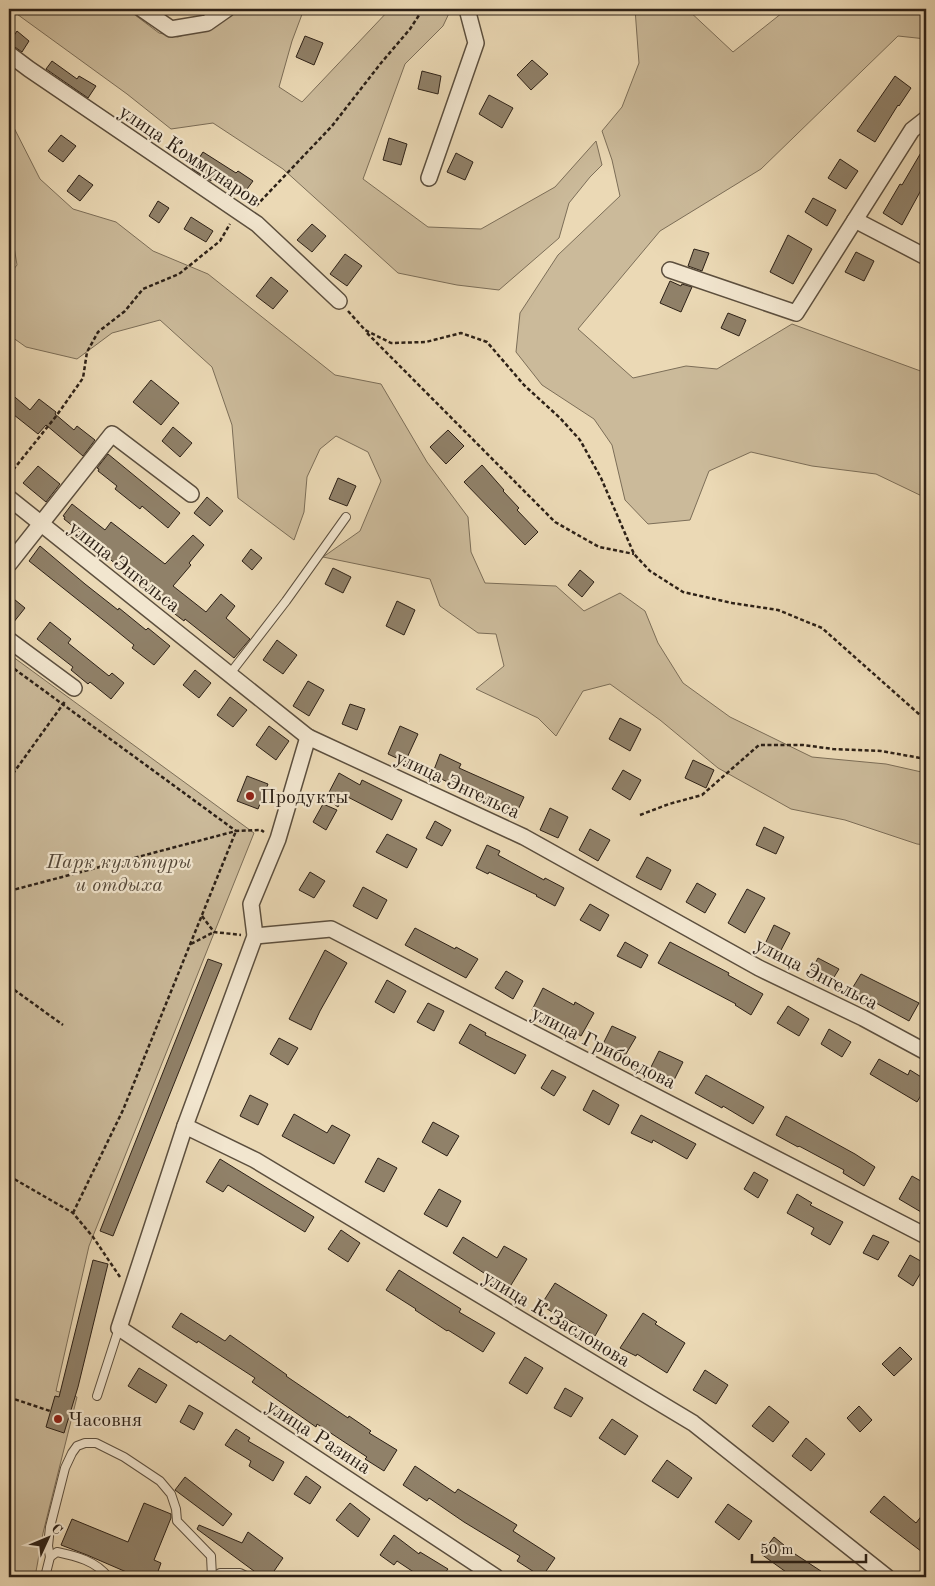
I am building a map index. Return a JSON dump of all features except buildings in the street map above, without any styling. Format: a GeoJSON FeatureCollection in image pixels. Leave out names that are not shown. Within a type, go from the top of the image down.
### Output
{"type":"FeatureCollection","features":[{"type":"Feature","properties":{"kind":"street"},"geometry":{"type":"LineString","coordinates":[[142,9],[171,29],[206,23],[227,9]]}},
{"type":"Feature","properties":{"kind":"street"},"geometry":{"type":"LineString","coordinates":[[429,178],[476,43],[468,9]]}},
{"type":"Feature","properties":{"kind":"street","name":"улица Коммунаров"},"geometry":{"type":"LineString","coordinates":[[9,54],[28,69],[257,224],[339,301]]}},
{"type":"Feature","properties":{"kind":"street"},"geometry":{"type":"LineString","coordinates":[[670,270],[796,313],[912,130],[926,119]]}},
{"type":"Feature","properties":{"kind":"street"},"geometry":{"type":"LineString","coordinates":[[854,220],[926,257]]}},
{"type":"Feature","properties":{"kind":"street"},"geometry":{"type":"LineString","coordinates":[[9,564],[112,434],[191,494]]}},
{"type":"Feature","properties":{"kind":"street","name":"улица Энгельса"},"geometry":{"type":"LineString","coordinates":[[9,498],[308,737],[524,837],[759,968],[863,1018],[926,1052]]}},
{"type":"Feature","properties":{"kind":"street"},"geometry":{"type":"LineString","coordinates":[[9,640],[74,688]]}},
{"type":"Feature","properties":{"kind":"street"},"geometry":{"type":"LineString","coordinates":[[119,1328],[185,1126],[255,936],[251,904],[278,839],[308,737]]}},
{"type":"Feature","properties":{"kind":"street","name":"улица Грибоедова"},"geometry":{"type":"LineString","coordinates":[[255,936],[331,929],[926,1236]]}},
{"type":"Feature","properties":{"kind":"street","name":"улица К.Заслонова"},"geometry":{"type":"LineString","coordinates":[[185,1126],[255,1160],[693,1423],[884,1576]]}},
{"type":"Feature","properties":{"kind":"street","name":"улица Разина"},"geometry":{"type":"LineString","coordinates":[[119,1328],[496,1577]]}},
{"type":"Feature","properties":{"kind":"lane"},"geometry":{"type":"LineString","coordinates":[[230,675],[346,517]]}},
{"type":"Feature","properties":{"kind":"lane"},"geometry":{"type":"LineString","coordinates":[[97,1396],[119,1328]]}},
{"type":"Feature","properties":{"kind":"lane"},"geometry":{"type":"LineString","coordinates":[[45,1577],[50,1557],[48,1546],[50,1528],[65,1468],[77,1446],[86,1443],[96,1443],[124,1457],[160,1480],[170,1494],[176,1509],[177,1521],[210,1556],[213,1577],[220,1572],[240,1573],[248,1577]]}},
{"type":"Feature","properties":{"kind":"lane"},"geometry":{"type":"LineString","coordinates":[[50,1557],[57,1552],[81,1557],[102,1570],[108,1577]]}},
{"type":"Feature","properties":{"kind":"path"},"geometry":{"type":"LineString","coordinates":[[9,475],[57,415],[83,378],[87,352],[98,332],[125,311],[143,288],[179,274],[220,241],[242,214],[332,126],[381,62],[410,29],[423,9]]}},
{"type":"Feature","properties":{"kind":"path"},"geometry":{"type":"LineString","coordinates":[[339,301],[365,330],[555,522],[599,547],[634,554]]}},
{"type":"Feature","properties":{"kind":"path"},"geometry":{"type":"LineString","coordinates":[[365,330],[391,343],[426,342],[461,333],[487,342],[524,384],[580,440],[601,478],[634,554],[650,571],[683,592],[732,603],[778,610],[822,628],[920,715],[926,718]]}},
{"type":"Feature","properties":{"kind":"path"},"geometry":{"type":"LineString","coordinates":[[9,665],[236,831]]}},
{"type":"Feature","properties":{"kind":"path"},"geometry":{"type":"LineString","coordinates":[[9,779],[62,704]]}},
{"type":"Feature","properties":{"kind":"path"},"geometry":{"type":"LineString","coordinates":[[640,815],[669,804],[702,795],[759,745],[803,745],[832,749],[881,751],[926,759]]}},
{"type":"Feature","properties":{"kind":"path"},"geometry":{"type":"LineString","coordinates":[[9,891],[236,831],[261,830],[278,839]]}},
{"type":"Feature","properties":{"kind":"path"},"geometry":{"type":"LineString","coordinates":[[73,1213],[123,1110],[236,831]]}},
{"type":"Feature","properties":{"kind":"path"},"geometry":{"type":"LineString","coordinates":[[202,916],[214,932]]}},
{"type":"Feature","properties":{"kind":"path"},"geometry":{"type":"LineString","coordinates":[[190,944],[214,932],[255,936]]}},
{"type":"Feature","properties":{"kind":"path"},"geometry":{"type":"LineString","coordinates":[[9,986],[63,1025]]}},
{"type":"Feature","properties":{"kind":"path"},"geometry":{"type":"LineString","coordinates":[[9,1176],[73,1213],[93,1237],[131,1292]]}},
{"type":"Feature","properties":{"kind":"path"},"geometry":{"type":"LineString","coordinates":[[9,1401],[14,1399],[50,1412]]}},
{"type":"Feature","properties":{"kind":"green space"},"geometry":{"type":"Polygon","coordinates":[[[10,9],[127,9],[159,33],[178,37],[221,22],[238,9],[304,9],[292,41],[279,87],[302,102],[390,9],[451,9],[443,26],[405,64],[363,179],[428,227],[481,229],[555,187],[596,141],[602,165],[569,203],[559,238],[499,290],[457,285],[398,273],[283,169],[213,123],[171,129],[127,94],[10,9]]]}},
{"type":"Feature","properties":{"kind":"green space"},"geometry":{"type":"Polygon","coordinates":[[[635,9],[687,9],[733,52],[787,9],[926,9],[926,39],[898,36],[761,169],[660,231],[578,329],[633,378],[686,366],[717,369],[792,324],[926,373],[926,498],[876,474],[812,466],[751,452],[709,471],[690,520],[648,524],[625,500],[612,445],[594,419],[542,385],[516,352],[520,313],[558,255],[620,196],[612,160],[602,131],[622,107],[639,63],[635,9]]]}},
{"type":"Feature","properties":{"kind":"green space"},"geometry":{"type":"Polygon","coordinates":[[[9,118],[40,179],[73,209],[116,222],[153,251],[208,274],[335,375],[381,384],[427,462],[468,517],[471,552],[485,583],[556,586],[584,611],[620,593],[645,611],[658,643],[683,683],[730,717],[812,757],[886,764],[926,773],[926,845],[917,844],[845,820],[791,809],[718,768],[660,720],[610,684],[583,691],[556,736],[538,718],[476,689],[504,666],[496,634],[478,633],[440,606],[430,579],[323,557],[360,531],[381,481],[368,452],[336,436],[320,449],[307,477],[304,512],[294,540],[238,498],[232,425],[212,367],[160,320],[112,333],[77,359],[26,347],[9,335],[9,275],[17,265],[9,216],[9,118]]]}},
{"type":"Feature","properties":{"kind":"green space","name":"Парк культуры и отдыха"},"geometry":{"type":"Polygon","coordinates":[[[9,654],[254,833],[89,1246],[56,1391],[77,1397],[43,1533],[35,1577],[9,1577],[9,654]]]}},
{"type":"Feature","properties":{"kind":"place","name":"Продукты"},"geometry":{"type":"Point","coordinates":[250,796]}},
{"type":"Feature","properties":{"kind":"place","name":"Часовня"},"geometry":{"type":"Point","coordinates":[58,1419]}}]}
